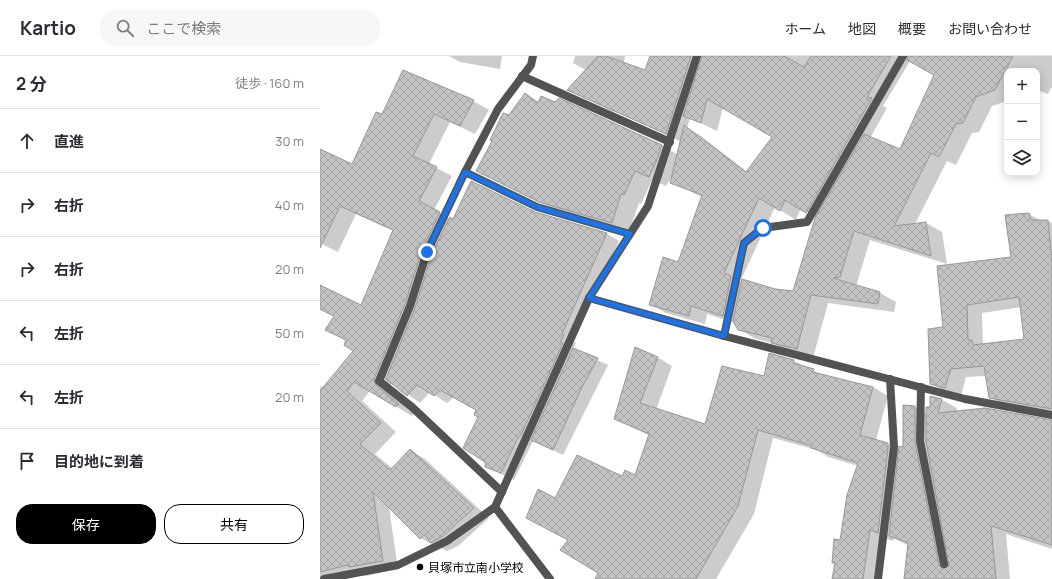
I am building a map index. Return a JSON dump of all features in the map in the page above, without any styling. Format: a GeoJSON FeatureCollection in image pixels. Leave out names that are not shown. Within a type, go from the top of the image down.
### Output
{"type":"FeatureCollection","features":[{"type":"Feature","properties":{"kind":"street"},"geometry":{"type":"LineString","coordinates":[[502,492],[412,407],[379,381],[410,306],[427,252],[465,172],[498,109],[531,65],[533,56]]}},
{"type":"Feature","properties":{"kind":"street"},"geometry":{"type":"LineString","coordinates":[[324,579],[398,565],[447,541],[496,507],[589,298],[648,206],[697,56]]}},
{"type":"Feature","properties":{"kind":"street"},"geometry":{"type":"LineString","coordinates":[[724,336],[744,243],[763,228],[807,222],[903,56]]}},
{"type":"Feature","properties":{"kind":"street"},"geometry":{"type":"LineString","coordinates":[[522,76],[670,142]]}},
{"type":"Feature","properties":{"kind":"street"},"geometry":{"type":"LineString","coordinates":[[465,172],[537,207],[630,234]]}},
{"type":"Feature","properties":{"kind":"street"},"geometry":{"type":"LineString","coordinates":[[589,298],[724,336],[965,399],[1052,415]]}},
{"type":"Feature","properties":{"kind":"street"},"geometry":{"type":"LineString","coordinates":[[878,579],[894,447],[890,379]]}},
{"type":"Feature","properties":{"kind":"street"},"geometry":{"type":"LineString","coordinates":[[921,387],[920,442],[944,564]]}},
{"type":"Feature","properties":{"kind":"street"},"geometry":{"type":"LineString","coordinates":[[496,507],[550,579]]}},
{"type":"Feature","properties":{"kind":"building"},"geometry":{"type":"Polygon","coordinates":[[[598,56],[606,56],[645,70],[650,56],[691,56],[666,134],[567,90],[598,56]]]}},
{"type":"Feature","properties":{"kind":"building"},"geometry":{"type":"Polygon","coordinates":[[[702,56],[784,56],[804,67],[811,56],[891,56],[867,97],[872,98],[806,213],[785,200],[780,211],[759,198],[724,273],[731,276],[723,316],[691,306],[689,316],[649,305],[663,257],[678,262],[702,195],[670,183],[684,125],[746,172],[772,137],[707,99],[701,123],[683,116],[702,56]]]}},
{"type":"Feature","properties":{"kind":"building"},"geometry":{"type":"Polygon","coordinates":[[[908,56],[1013,56],[1007,68],[1004,68],[1004,73],[995,90],[976,97],[963,123],[956,124],[939,157],[931,153],[894,226],[926,222],[931,256],[854,231],[840,277],[833,278],[880,292],[878,304],[811,295],[797,349],[771,343],[772,338],[738,330],[733,321],[742,279],[775,289],[793,291],[815,218],[864,134],[900,149],[934,75],[907,60],[908,56]]]}},
{"type":"Feature","properties":{"kind":"building"},"geometry":{"type":"Polygon","coordinates":[[[403,70],[474,100],[460,126],[434,114],[413,156],[437,167],[419,201],[440,212],[422,250],[405,304],[374,379],[376,385],[399,404],[396,407],[354,382],[347,391],[381,423],[360,444],[390,470],[410,449],[474,508],[442,537],[430,543],[425,534],[420,539],[373,492],[383,561],[349,567],[348,565],[320,572],[320,391],[353,351],[344,345],[346,340],[325,330],[334,316],[320,309],[320,285],[361,305],[393,230],[340,206],[320,248],[320,149],[352,164],[376,112],[382,114],[403,70]]]}},
{"type":"Feature","properties":{"kind":"building"},"geometry":{"type":"Polygon","coordinates":[[[525,93],[538,103],[541,96],[555,102],[559,98],[662,145],[649,177],[635,171],[624,195],[621,194],[612,223],[539,202],[476,171],[492,141],[490,140],[503,113],[509,115],[525,93]]]}},
{"type":"Feature","properties":{"kind":"building"},"geometry":{"type":"Polygon","coordinates":[[[471,181],[535,212],[607,233],[562,334],[564,335],[560,342],[563,343],[521,435],[519,436],[501,473],[485,467],[485,462],[463,448],[478,417],[474,415],[476,410],[440,390],[434,396],[417,385],[407,396],[386,379],[415,308],[432,254],[450,217],[453,219],[471,181]]]}},
{"type":"Feature","properties":{"kind":"building"},"geometry":{"type":"Polygon","coordinates":[[[1029,213],[1031,220],[1048,220],[1052,261],[1052,409],[989,398],[984,366],[951,369],[945,388],[930,384],[928,329],[943,327],[937,266],[1011,257],[1005,215],[1029,213]],[[1019,297],[967,305],[968,340],[972,340],[973,345],[1024,339],[1019,297]]]}},
{"type":"Feature","properties":{"kind":"building"},"geometry":{"type":"Polygon","coordinates":[[[635,347],[658,357],[640,403],[705,424],[722,366],[764,376],[769,353],[794,360],[793,363],[814,369],[813,372],[873,387],[860,435],[888,443],[888,447],[878,533],[870,530],[863,579],[832,579],[835,563],[832,563],[834,539],[840,540],[847,495],[858,463],[811,448],[812,446],[758,430],[738,506],[696,579],[595,579],[598,573],[560,550],[568,540],[526,518],[538,489],[555,498],[577,455],[622,476],[625,470],[635,475],[649,434],[614,419],[635,347]]]}},
{"type":"Feature","properties":{"kind":"building"},"geometry":{"type":"Polygon","coordinates":[[[573,348],[598,358],[582,387],[553,450],[531,440],[573,348]]]}},
{"type":"Feature","properties":{"kind":"building"},"geometry":{"type":"Polygon","coordinates":[[[930,396],[942,399],[938,413],[985,408],[1052,420],[1052,545],[991,526],[996,579],[904,579],[908,543],[889,536],[899,446],[903,447],[903,405],[915,406],[915,442],[939,565],[943,569],[949,566],[926,441],[926,407],[930,407],[930,396]]]}},
{"type":"Feature","properties":{"kind":"place","name":"貝塚市立南小学校"},"geometry":{"type":"Point","coordinates":[420,567]}},
{"type":"Feature","properties":{"kind":"route"},"geometry":{"type":"LineString","coordinates":[[427,252],[465,172],[537,207],[630,234],[589,298],[724,336],[744,243],[763,228]]}}]}
